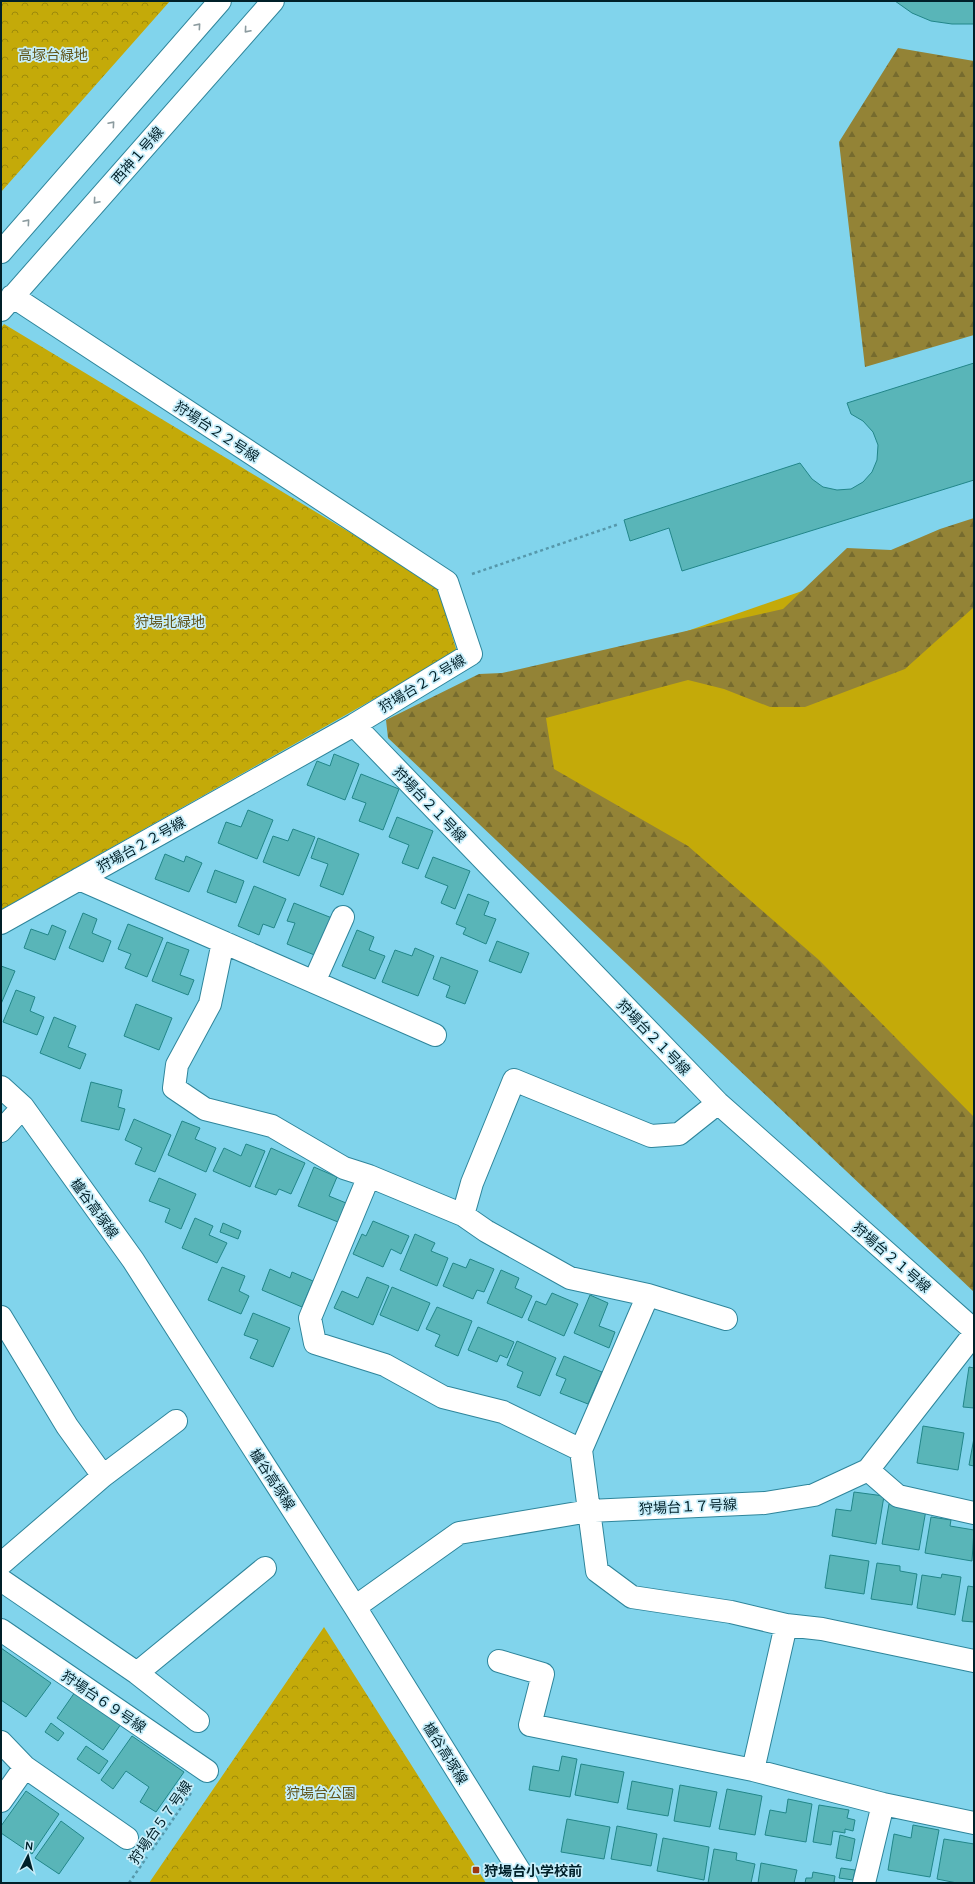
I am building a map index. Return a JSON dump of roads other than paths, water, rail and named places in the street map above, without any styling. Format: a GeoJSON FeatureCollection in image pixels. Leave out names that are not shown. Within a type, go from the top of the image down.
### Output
{"type":"FeatureCollection","features":[{"type":"Feature","properties":{"kind":"street"},"geometry":{"type":"LineString","coordinates":[[1,252],[220,1]]}},
{"type":"Feature","properties":{"kind":"street","name":"西神１号線"},"geometry":{"type":"LineString","coordinates":[[7,303],[273,1]]}},
{"type":"Feature","properties":{"kind":"street","name":"狩場台２２号線"},"geometry":{"type":"LineString","coordinates":[[1,923],[354,725],[471,654],[447,582],[7,303]]}},
{"type":"Feature","properties":{"kind":"street","name":"狩場台２１号線"},"geometry":{"type":"LineString","coordinates":[[354,725],[718,1103],[974,1330]]}},
{"type":"Feature","properties":{"kind":"street"},"geometry":{"type":"LineString","coordinates":[[79,879],[435,1035]]}},
{"type":"Feature","properties":{"kind":"street"},"geometry":{"type":"LineString","coordinates":[[314,982],[343,916]]}},
{"type":"Feature","properties":{"kind":"street"},"geometry":{"type":"LineString","coordinates":[[223,942],[210,1004],[177,1065],[174,1088],[205,1109],[272,1126],[344,1168],[369,1176],[463,1215],[486,1231],[570,1278],[648,1295],[726,1319]]}},
{"type":"Feature","properties":{"kind":"street"},"geometry":{"type":"LineString","coordinates":[[463,1215],[472,1183],[514,1080],[651,1136],[679,1134],[718,1103]]}},
{"type":"Feature","properties":{"kind":"street","name":"櫨谷高塚線"},"geometry":{"type":"LineString","coordinates":[[1,1087],[23,1107],[133,1260],[355,1607],[527,1883]]}},
{"type":"Feature","properties":{"kind":"street"},"geometry":{"type":"LineString","coordinates":[[1,1131],[23,1107]]}},
{"type":"Feature","properties":{"kind":"street"},"geometry":{"type":"LineString","coordinates":[[369,1176],[310,1318],[315,1342],[385,1365],[443,1397],[503,1412],[581,1450]]}},
{"type":"Feature","properties":{"kind":"street"},"geometry":{"type":"LineString","coordinates":[[648,1295],[581,1450],[597,1571],[632,1597],[731,1612],[786,1625],[822,1629],[974,1661]]}},
{"type":"Feature","properties":{"kind":"street"},"geometry":{"type":"LineString","coordinates":[[1,1317],[67,1426],[103,1476]]}},
{"type":"Feature","properties":{"kind":"street","name":"狩場台１７号線"},"geometry":{"type":"LineString","coordinates":[[355,1607],[459,1533],[589,1511],[765,1503],[814,1496],[868,1470],[974,1334]]}},
{"type":"Feature","properties":{"kind":"street"},"geometry":{"type":"LineString","coordinates":[[1,1564],[103,1476],[176,1420]]}},
{"type":"Feature","properties":{"kind":"street"},"geometry":{"type":"LineString","coordinates":[[868,1470],[898,1496],[974,1513]]}},
{"type":"Feature","properties":{"kind":"street"},"geometry":{"type":"LineString","coordinates":[[137,1672],[265,1568]]}},
{"type":"Feature","properties":{"kind":"street"},"geometry":{"type":"LineString","coordinates":[[1,1580],[137,1672],[198,1720]]}},
{"type":"Feature","properties":{"kind":"street"},"geometry":{"type":"LineString","coordinates":[[753,1770],[786,1625]]}},
{"type":"Feature","properties":{"kind":"street","name":"狩場台６９号線"},"geometry":{"type":"LineString","coordinates":[[1,1630],[207,1771]]}},
{"type":"Feature","properties":{"kind":"street"},"geometry":{"type":"LineString","coordinates":[[499,1661],[543,1674],[530,1725],[753,1770],[883,1804],[974,1824]]}},
{"type":"Feature","properties":{"kind":"street"},"geometry":{"type":"LineString","coordinates":[[1,1742],[25,1767],[127,1838]]}},
{"type":"Feature","properties":{"kind":"street"},"geometry":{"type":"LineString","coordinates":[[1,1800],[25,1767]]}},
{"type":"Feature","properties":{"kind":"street"},"geometry":{"type":"LineString","coordinates":[[864,1883],[883,1804]]}},
{"type":"Feature","properties":{"kind":"place","name":"狩場台小学校前"},"geometry":{"type":"Point","coordinates":[476,1870]}},
{"type":"Feature","properties":{"kind":"park label","name":"高塚台緑地"},"geometry":{"type":"Point","coordinates":[53,54]}},
{"type":"Feature","properties":{"kind":"park label","name":"狩場北緑地"},"geometry":{"type":"Point","coordinates":[170,621]}},
{"type":"Feature","properties":{"kind":"park label","name":"狩場台公園"},"geometry":{"type":"Point","coordinates":[321,1792]}}]}
